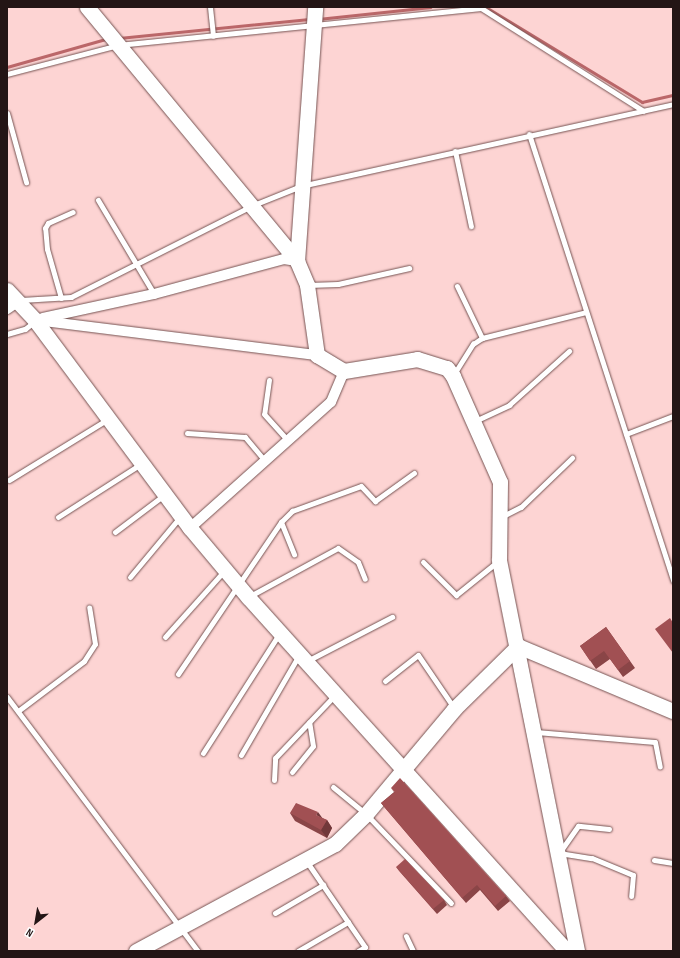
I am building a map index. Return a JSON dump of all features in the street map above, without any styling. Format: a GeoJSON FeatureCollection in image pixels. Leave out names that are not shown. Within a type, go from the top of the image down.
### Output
{"type":"FeatureCollection","features":[{"type":"Feature","properties":{"kind":"street"},"geometry":{"type":"LineString","coordinates":[[87,7],[297,261],[307,285],[317,355]]}},
{"type":"Feature","properties":{"kind":"street"},"geometry":{"type":"LineString","coordinates":[[297,261],[301,186],[315,7]]}},
{"type":"Feature","properties":{"kind":"street"},"geometry":{"type":"LineString","coordinates":[[35,320],[154,294],[284,259],[297,261]]}},
{"type":"Feature","properties":{"kind":"street"},"geometry":{"type":"LineString","coordinates":[[7,290],[13,305],[35,320],[190,528],[239,583],[248,597],[567,951]]}},
{"type":"Feature","properties":{"kind":"street"},"geometry":{"type":"LineString","coordinates":[[35,320],[317,355],[344,371],[417,359],[447,368],[453,376],[475,421],[500,482],[499,560],[518,646],[577,951]]}},
{"type":"Feature","properties":{"kind":"street"},"geometry":{"type":"LineString","coordinates":[[190,528],[332,402],[344,371]]}},
{"type":"Feature","properties":{"kind":"street"},"geometry":{"type":"LineString","coordinates":[[136,951],[335,844],[366,814],[402,769],[454,709],[518,646]]}},
{"type":"Feature","properties":{"kind":"street"},"geometry":{"type":"LineString","coordinates":[[518,646],[673,711]]}},
{"type":"Feature","properties":{"kind":"lane"},"geometry":{"type":"LineString","coordinates":[[210,7],[213,36]]}},
{"type":"Feature","properties":{"kind":"lane"},"geometry":{"type":"LineString","coordinates":[[7,74],[118,45],[213,36],[314,23],[481,8],[643,111]]}},
{"type":"Feature","properties":{"kind":"lane"},"geometry":{"type":"LineString","coordinates":[[13,305],[72,297],[251,206],[301,186],[529,134],[673,104]]}},
{"type":"Feature","properties":{"kind":"lane"},"geometry":{"type":"LineString","coordinates":[[7,112],[26,182]]}},
{"type":"Feature","properties":{"kind":"lane"},"geometry":{"type":"LineString","coordinates":[[529,134],[673,580]]}},
{"type":"Feature","properties":{"kind":"lane"},"geometry":{"type":"LineString","coordinates":[[455,151],[471,226]]}},
{"type":"Feature","properties":{"kind":"lane"},"geometry":{"type":"LineString","coordinates":[[98,200],[154,294]]}},
{"type":"Feature","properties":{"kind":"lane"},"geometry":{"type":"LineString","coordinates":[[61,298],[47,249],[45,228],[48,223],[73,212]]}},
{"type":"Feature","properties":{"kind":"lane"},"geometry":{"type":"LineString","coordinates":[[307,285],[338,284],[409,268]]}},
{"type":"Feature","properties":{"kind":"lane"},"geometry":{"type":"LineString","coordinates":[[457,286],[482,338]]}},
{"type":"Feature","properties":{"kind":"lane"},"geometry":{"type":"LineString","coordinates":[[453,376],[473,344],[482,338],[586,312]]}},
{"type":"Feature","properties":{"kind":"lane"},"geometry":{"type":"LineString","coordinates":[[7,334],[25,329],[35,320]]}},
{"type":"Feature","properties":{"kind":"lane"},"geometry":{"type":"LineString","coordinates":[[475,421],[509,405],[569,351]]}},
{"type":"Feature","properties":{"kind":"lane"},"geometry":{"type":"LineString","coordinates":[[269,380],[264,414],[288,441]]}},
{"type":"Feature","properties":{"kind":"lane"},"geometry":{"type":"LineString","coordinates":[[626,434],[673,416]]}},
{"type":"Feature","properties":{"kind":"lane"},"geometry":{"type":"LineString","coordinates":[[9,480],[109,418]]}},
{"type":"Feature","properties":{"kind":"lane"},"geometry":{"type":"LineString","coordinates":[[187,433],[245,437],[264,461]]}},
{"type":"Feature","properties":{"kind":"lane"},"geometry":{"type":"LineString","coordinates":[[500,517],[521,507],[572,458]]}},
{"type":"Feature","properties":{"kind":"lane"},"geometry":{"type":"LineString","coordinates":[[58,517],[142,463]]}},
{"type":"Feature","properties":{"kind":"lane"},"geometry":{"type":"LineString","coordinates":[[178,674],[280,522],[308,503],[361,486],[375,501],[414,473]]}},
{"type":"Feature","properties":{"kind":"lane"},"geometry":{"type":"LineString","coordinates":[[115,532],[165,494]]}},
{"type":"Feature","properties":{"kind":"lane"},"geometry":{"type":"LineString","coordinates":[[130,577],[181,516]]}},
{"type":"Feature","properties":{"kind":"lane"},"geometry":{"type":"LineString","coordinates":[[280,522],[294,554]]}},
{"type":"Feature","properties":{"kind":"lane"},"geometry":{"type":"LineString","coordinates":[[248,597],[338,548],[358,562],[365,579]]}},
{"type":"Feature","properties":{"kind":"lane"},"geometry":{"type":"LineString","coordinates":[[423,562],[456,595],[499,560]]}},
{"type":"Feature","properties":{"kind":"lane"},"geometry":{"type":"LineString","coordinates":[[165,637],[226,568]]}},
{"type":"Feature","properties":{"kind":"lane"},"geometry":{"type":"LineString","coordinates":[[18,711],[88,655],[95,644],[89,607]]}},
{"type":"Feature","properties":{"kind":"lane"},"geometry":{"type":"LineString","coordinates":[[241,755],[303,658],[392,617]]}},
{"type":"Feature","properties":{"kind":"lane"},"geometry":{"type":"LineString","coordinates":[[203,753],[280,632]]}},
{"type":"Feature","properties":{"kind":"lane"},"geometry":{"type":"LineString","coordinates":[[385,680],[418,655],[454,709]]}},
{"type":"Feature","properties":{"kind":"lane"},"geometry":{"type":"LineString","coordinates":[[274,780],[275,758],[335,694]]}},
{"type":"Feature","properties":{"kind":"lane"},"geometry":{"type":"LineString","coordinates":[[7,697],[198,951]]}},
{"type":"Feature","properties":{"kind":"lane"},"geometry":{"type":"LineString","coordinates":[[292,772],[313,746],[309,722]]}},
{"type":"Feature","properties":{"kind":"lane"},"geometry":{"type":"LineString","coordinates":[[535,732],[656,742],[660,767]]}},
{"type":"Feature","properties":{"kind":"lane"},"geometry":{"type":"LineString","coordinates":[[333,787],[366,814],[450,903]]}},
{"type":"Feature","properties":{"kind":"lane"},"geometry":{"type":"LineString","coordinates":[[609,829],[578,826],[559,853],[592,858],[633,874],[631,896]]}},
{"type":"Feature","properties":{"kind":"lane"},"geometry":{"type":"LineString","coordinates":[[306,860],[365,947],[358,951]]}},
{"type":"Feature","properties":{"kind":"lane"},"geometry":{"type":"LineString","coordinates":[[654,860],[673,863]]}},
{"type":"Feature","properties":{"kind":"lane"},"geometry":{"type":"LineString","coordinates":[[276,913],[323,885]]}},
{"type":"Feature","properties":{"kind":"lane"},"geometry":{"type":"LineString","coordinates":[[298,951],[348,922]]}},
{"type":"Feature","properties":{"kind":"lane"},"geometry":{"type":"LineString","coordinates":[[406,936],[414,951]]}},
{"type":"Feature","properties":{"kind":"building"},"geometry":{"type":"Polygon","coordinates":[[[670,618],[673,623],[673,653],[655,629],[670,618]]]}},
{"type":"Feature","properties":{"kind":"building"},"geometry":{"type":"Polygon","coordinates":[[[606,627],[630,661],[618,670],[604,651],[590,661],[580,646],[606,627]]]}},
{"type":"Feature","properties":{"kind":"building"},"geometry":{"type":"Polygon","coordinates":[[[400,778],[506,896],[495,906],[477,885],[462,898],[381,803],[395,792],[391,788],[400,778]]]}},
{"type":"Feature","properties":{"kind":"building"},"geometry":{"type":"Polygon","coordinates":[[[296,803],[318,812],[316,815],[327,820],[321,830],[290,813],[296,803]]]}},
{"type":"Feature","properties":{"kind":"building"},"geometry":{"type":"Polygon","coordinates":[[[405,859],[444,900],[433,909],[396,867],[405,859]]]}},
{"type":"Feature","properties":{"kind":"waterway"},"geometry":{"type":"LineString","coordinates":[[318,19],[430,7]]}},
{"type":"Feature","properties":{"kind":"waterway"},"geometry":{"type":"LineString","coordinates":[[486,7],[642,102],[673,95]]}},
{"type":"Feature","properties":{"kind":"waterway"},"geometry":{"type":"LineString","coordinates":[[119,38],[309,19]]}},
{"type":"Feature","properties":{"kind":"waterway"},"geometry":{"type":"LineString","coordinates":[[7,67],[106,39]]}}]}
